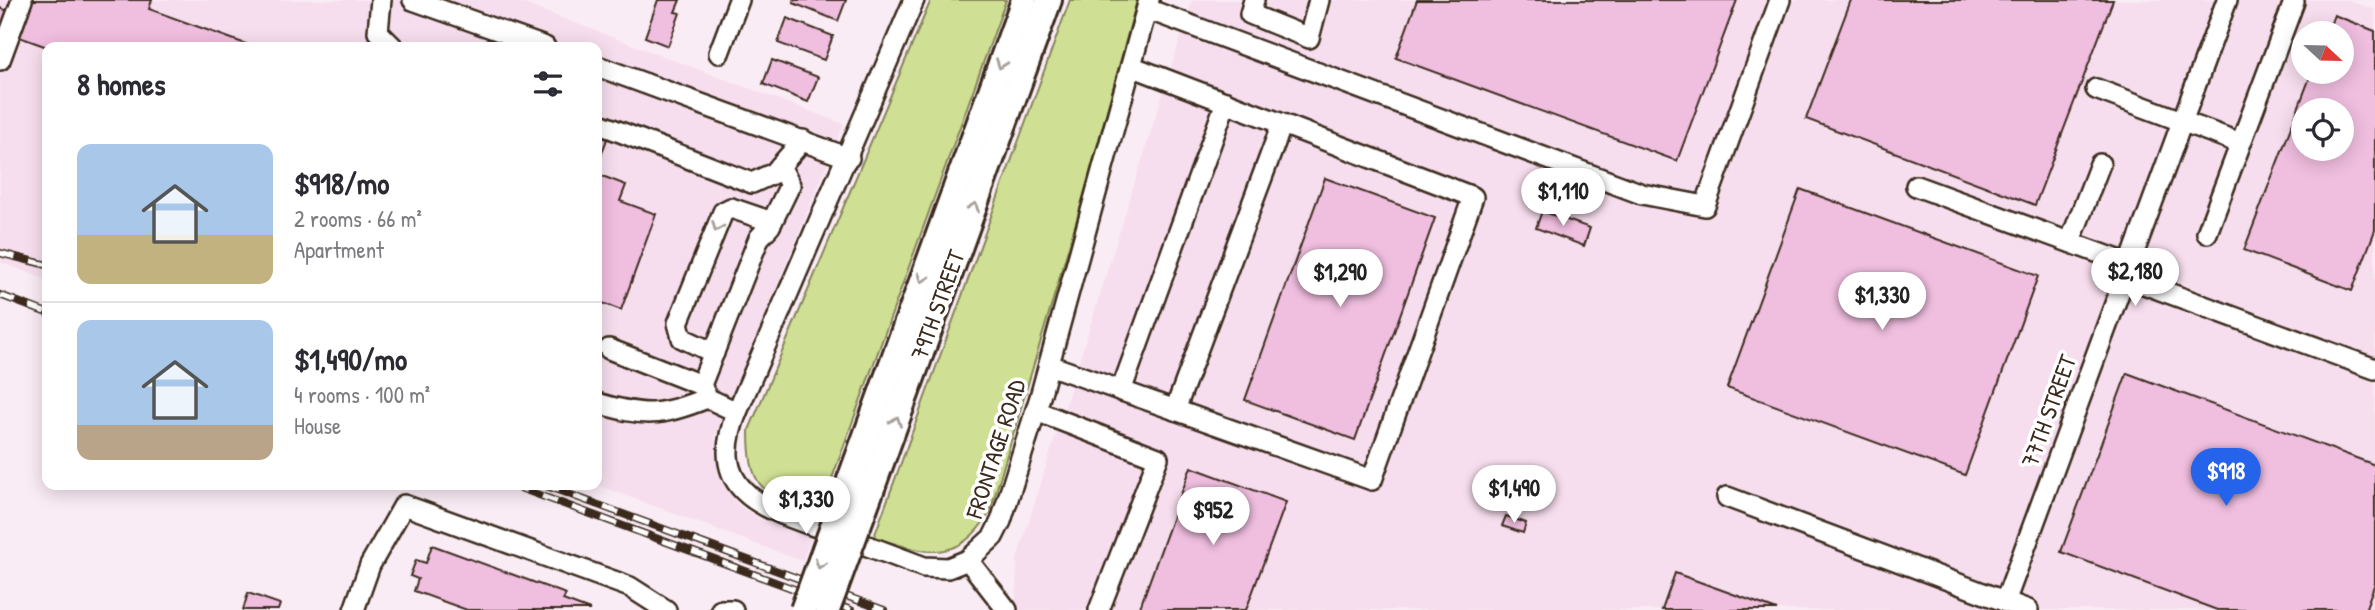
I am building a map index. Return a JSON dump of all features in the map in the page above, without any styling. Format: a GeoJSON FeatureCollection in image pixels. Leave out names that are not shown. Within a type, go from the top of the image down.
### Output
{"type":"FeatureCollection","features":[{"type":"Feature","properties":{"kind":"main road","name":"79TH STREET"},"geometry":{"type":"LineString","coordinates":[[827,610],[862,481],[1024,0]]}},
{"type":"Feature","properties":{"kind":"main road","name":"79TH STREET"},"geometry":{"type":"LineString","coordinates":[[803,610],[862,481],[1049,0]]}},
{"type":"Feature","properties":{"kind":"street"},"geometry":{"type":"LineString","coordinates":[[0,60],[22,0]]}},
{"type":"Feature","properties":{"kind":"street"},"geometry":{"type":"LineString","coordinates":[[381,0],[378,32],[388,42]]}},
{"type":"Feature","properties":{"kind":"street"},"geometry":{"type":"LineString","coordinates":[[413,0],[531,42]]}},
{"type":"Feature","properties":{"kind":"street"},"geometry":{"type":"LineString","coordinates":[[719,54],[739,0]]}},
{"type":"Feature","properties":{"kind":"street"},"geometry":{"type":"LineString","coordinates":[[914,0],[849,158],[737,412],[727,444],[730,466],[739,484],[761,507],[924,566],[948,568],[968,560],[1007,610]]}},
{"type":"Feature","properties":{"kind":"street"},"geometry":{"type":"LineString","coordinates":[[1254,0],[1250,14],[1309,38],[1319,0]]}},
{"type":"Feature","properties":{"kind":"street"},"geometry":{"type":"LineString","coordinates":[[1148,5],[1642,194],[1705,206],[1780,0]]}},
{"type":"Feature","properties":{"kind":"street","name":"77TH STREET"},"geometry":{"type":"LineString","coordinates":[[2005,602],[2227,0]]}},
{"type":"Feature","properties":{"kind":"street"},"geometry":{"type":"LineString","coordinates":[[2207,233],[2294,2]]}},
{"type":"Feature","properties":{"kind":"street","name":"FRONTAGE ROAD"},"geometry":{"type":"LineString","coordinates":[[968,560],[993,537],[1001,522],[1049,365],[1148,5]]}},
{"type":"Feature","properties":{"kind":"street"},"geometry":{"type":"LineString","coordinates":[[1049,365],[1373,480],[1473,197],[1131,66]]}},
{"type":"Feature","properties":{"kind":"street"},"geometry":{"type":"LineString","coordinates":[[602,68],[849,158]]}},
{"type":"Feature","properties":{"kind":"street"},"geometry":{"type":"LineString","coordinates":[[2096,89],[2239,143]]}},
{"type":"Feature","properties":{"kind":"street"},"geometry":{"type":"LineString","coordinates":[[1121,391],[1226,102]]}},
{"type":"Feature","properties":{"kind":"street"},"geometry":{"type":"LineString","coordinates":[[1175,410],[1282,124]]}},
{"type":"Feature","properties":{"kind":"street"},"geometry":{"type":"LineString","coordinates":[[602,125],[752,183],[774,173],[803,140]]}},
{"type":"Feature","properties":{"kind":"street"},"geometry":{"type":"LineString","coordinates":[[2070,242],[2100,164]]}},
{"type":"Feature","properties":{"kind":"street"},"geometry":{"type":"LineString","coordinates":[[602,404],[651,416],[674,411],[704,392],[714,354],[759,238],[772,222],[790,185],[780,166]]}},
{"type":"Feature","properties":{"kind":"street"},"geometry":{"type":"LineString","coordinates":[[1916,186],[2070,242],[2127,271],[2375,369]]}},
{"type":"Feature","properties":{"kind":"street"},"geometry":{"type":"LineString","coordinates":[[714,354],[682,338],[678,323],[723,212],[730,208],[772,222]]}},
{"type":"Feature","properties":{"kind":"street"},"geometry":{"type":"LineString","coordinates":[[609,349],[704,392],[737,412]]}},
{"type":"Feature","properties":{"kind":"street"},"geometry":{"type":"LineString","coordinates":[[1035,411],[1158,458],[1099,610]]}},
{"type":"Feature","properties":{"kind":"street"},"geometry":{"type":"LineString","coordinates":[[1727,497],[2028,610]]}},
{"type":"Feature","properties":{"kind":"street"},"geometry":{"type":"LineString","coordinates":[[354,610],[370,565],[404,505],[630,586],[666,610]]}},
{"type":"Feature","properties":{"kind":"street"},"geometry":{"type":"LineString","coordinates":[[721,610],[733,610]]}},
{"type":"Feature","properties":{"kind":"shaded area"},"geometry":{"type":"Polygon","coordinates":[[[0,0],[514,0],[844,124],[715,436],[718,473],[737,504],[761,520],[811,539],[802,561],[602,487],[602,42],[42,42],[42,278],[0,262],[0,0]]]}},
{"type":"Feature","properties":{"kind":"shaded area"},"geometry":{"type":"Polygon","coordinates":[[[1192,0],[2348,0],[2375,10],[2375,610],[1012,610],[1016,599],[1017,559],[1192,0]]]}},
{"type":"Feature","properties":{"kind":"green space"},"geometry":{"type":"Polygon","coordinates":[[[931,0],[1006,0],[819,514],[785,501],[764,488],[752,467],[749,430],[931,0]]]}},
{"type":"Feature","properties":{"kind":"green space"},"geometry":{"type":"Polygon","coordinates":[[[1070,0],[1137,0],[1082,202],[990,512],[966,541],[940,551],[910,548],[874,537],[1070,0]]]}},
{"type":"Feature","properties":{"kind":"building"},"geometry":{"type":"Polygon","coordinates":[[[27,0],[152,0],[149,9],[240,42],[42,42],[42,45],[0,30],[0,8],[22,16],[27,0]]]}},
{"type":"Feature","properties":{"kind":"building"},"geometry":{"type":"Polygon","coordinates":[[[658,0],[680,0],[675,12],[680,13],[668,46],[645,37],[658,0]]]}},
{"type":"Feature","properties":{"kind":"building"},"geometry":{"type":"Polygon","coordinates":[[[794,0],[846,0],[838,21],[793,3],[794,0]]]}},
{"type":"Feature","properties":{"kind":"building"},"geometry":{"type":"Polygon","coordinates":[[[1417,0],[1737,0],[1677,161],[1396,58],[1417,0]]]}},
{"type":"Feature","properties":{"kind":"building"},"geometry":{"type":"Polygon","coordinates":[[[1851,0],[2113,0],[2035,205],[1806,119],[1851,0]]]}},
{"type":"Feature","properties":{"kind":"building"},"geometry":{"type":"Polygon","coordinates":[[[2334,15],[2349,21],[2332,21],[2334,15]]]}},
{"type":"Feature","properties":{"kind":"building"},"geometry":{"type":"Polygon","coordinates":[[[787,18],[833,36],[824,60],[778,43],[787,18]]]}},
{"type":"Feature","properties":{"kind":"building"},"geometry":{"type":"Polygon","coordinates":[[[2354,23],[2375,31],[2375,230],[2352,291],[2244,250],[2291,127],[2291,161],[2354,161],[2354,98],[2302,98],[2307,84],[2354,84],[2354,23]]]}},
{"type":"Feature","properties":{"kind":"building"},"geometry":{"type":"Polygon","coordinates":[[[772,60],[818,77],[808,102],[763,84],[772,60]]]}},
{"type":"Feature","properties":{"kind":"building"},"geometry":{"type":"Polygon","coordinates":[[[602,138],[607,139],[602,153],[602,138]]]}},
{"type":"Feature","properties":{"kind":"building"},"geometry":{"type":"Polygon","coordinates":[[[602,176],[626,185],[620,201],[656,214],[621,310],[602,303],[602,176]]]}},
{"type":"Feature","properties":{"kind":"building"},"geometry":{"type":"Polygon","coordinates":[[[1325,178],[1435,218],[1355,440],[1245,400],[1325,178]]]}},
{"type":"Feature","properties":{"kind":"building"},"geometry":{"type":"Polygon","coordinates":[[[1800,189],[2038,276],[1965,475],[1727,388],[1800,189]]]}},
{"type":"Feature","properties":{"kind":"building"},"geometry":{"type":"Polygon","coordinates":[[[1542,211],[1590,228],[1584,246],[1536,228],[1542,211]]]}},
{"type":"Feature","properties":{"kind":"building"},"geometry":{"type":"Polygon","coordinates":[[[2127,373],[2375,465],[2375,583],[2365,610],[2217,610],[2061,552],[2127,373]]]}},
{"type":"Feature","properties":{"kind":"building"},"geometry":{"type":"Polygon","coordinates":[[[1191,467],[1286,502],[1246,610],[1139,610],[1191,467]]]}},
{"type":"Feature","properties":{"kind":"building"},"geometry":{"type":"Polygon","coordinates":[[[1506,516],[1526,523],[1523,533],[1502,526],[1506,516]]]}},
{"type":"Feature","properties":{"kind":"building"},"geometry":{"type":"Polygon","coordinates":[[[432,545],[566,594],[563,600],[590,610],[467,610],[414,591],[418,579],[410,576],[416,560],[426,563],[432,545]]]}},
{"type":"Feature","properties":{"kind":"building"},"geometry":{"type":"Polygon","coordinates":[[[1675,573],[1777,610],[1662,610],[1675,573]]]}},
{"type":"Feature","properties":{"kind":"building"},"geometry":{"type":"Polygon","coordinates":[[[248,593],[280,604],[278,610],[243,610],[248,593]]]}},
{"type":"Feature","properties":{"kind":"railway"},"geometry":{"type":"LineString","coordinates":[[0,253],[42,264]]}},
{"type":"Feature","properties":{"kind":"railway"},"geometry":{"type":"LineString","coordinates":[[0,295],[42,311]]}},
{"type":"Feature","properties":{"kind":"railway"},"geometry":{"type":"LineString","coordinates":[[526,490],[851,610]]}},
{"type":"Feature","properties":{"kind":"railway"},"geometry":{"type":"LineString","coordinates":[[558,490],[884,610]]}}]}
